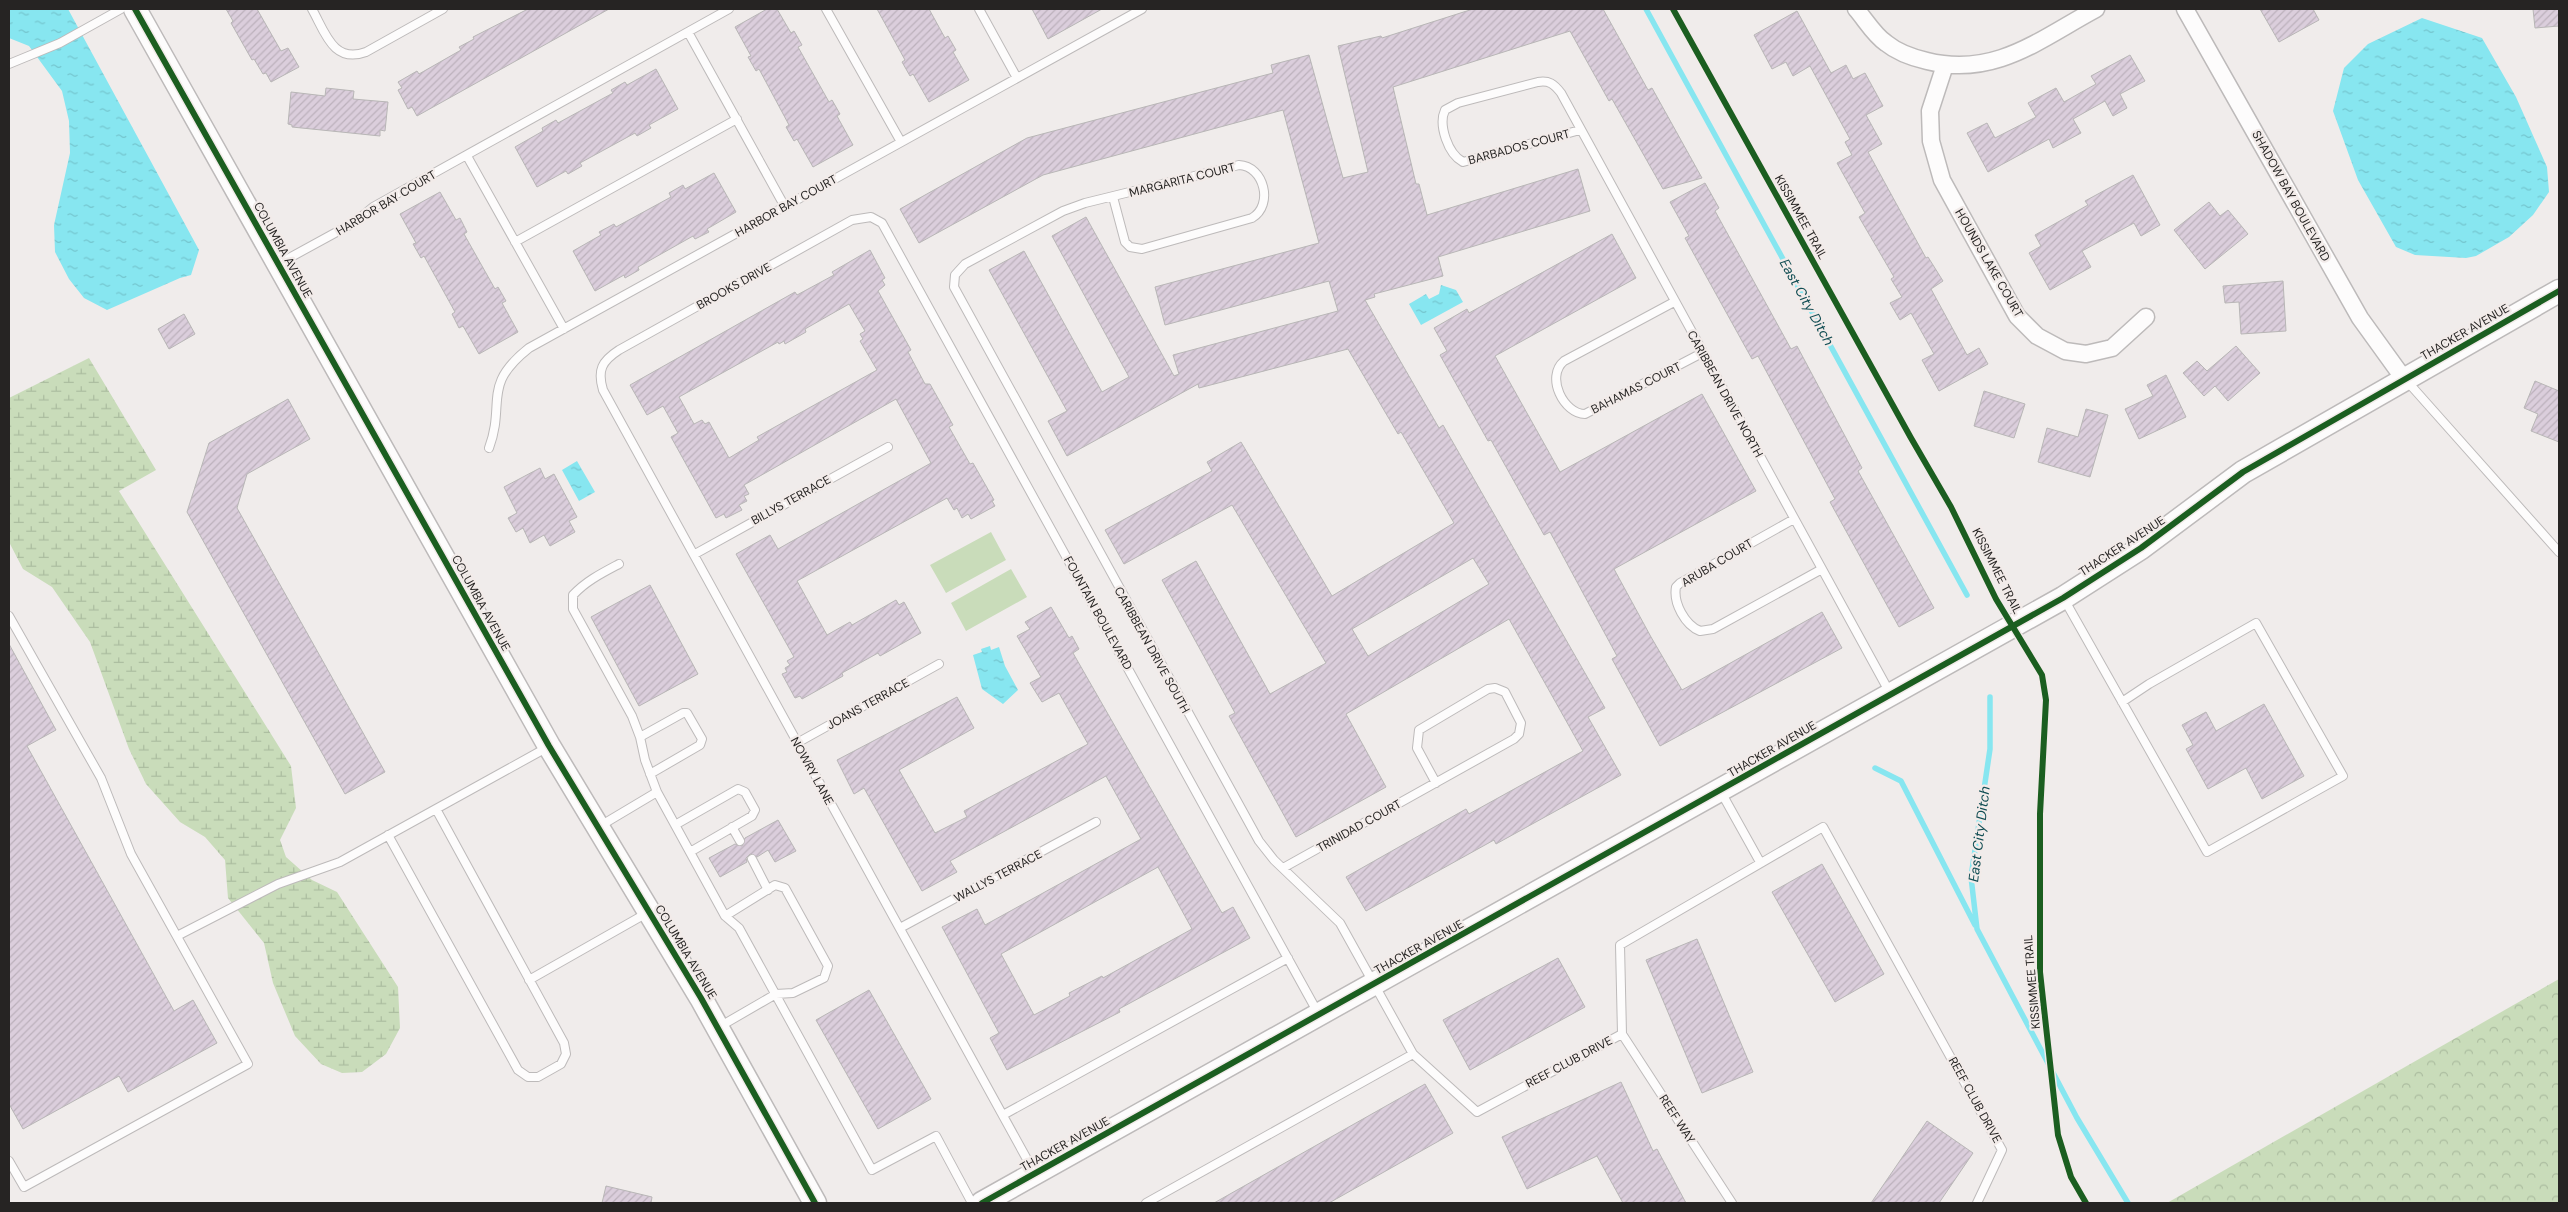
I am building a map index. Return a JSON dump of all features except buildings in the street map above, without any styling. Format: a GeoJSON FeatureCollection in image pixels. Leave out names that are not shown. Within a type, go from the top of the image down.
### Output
{"type":"FeatureCollection","features":[{"type":"Feature","properties":{"kind":"street","name":"COLUMBIA AVENUE"},"geometry":{"type":"LineString","coordinates":[[135,9],[549,746],[718,1028],[815,1203]]}},
{"type":"Feature","properties":{"kind":"street"},"geometry":{"type":"LineString","coordinates":[[1856,9],[1885,43],[1915,58],[1945,66],[1979,65],[2018,54],[2096,9]]}},
{"type":"Feature","properties":{"kind":"street","name":"SHADOW BAY BOULEVARD"},"geometry":{"type":"LineString","coordinates":[[2186,9],[2360,318],[2404,379]]}},
{"type":"Feature","properties":{"kind":"street","name":"HOUNDS LAKE COURT"},"geometry":{"type":"LineString","coordinates":[[1945,66],[1930,112],[1931,141],[1942,180],[2017,316],[2037,336],[2065,351],[2086,354],[2112,348],[2146,317]]}},
{"type":"Feature","properties":{"kind":"street","name":"THACKER AVENUE"},"geometry":{"type":"LineString","coordinates":[[982,1203],[1375,985],[2063,598],[2141,548],[2243,472],[2559,291]]}},
{"type":"Feature","properties":{"kind":"lane"},"geometry":{"type":"LineString","coordinates":[[9,64],[60,43],[121,9]]}},
{"type":"Feature","properties":{"kind":"lane"},"geometry":{"type":"LineString","coordinates":[[312,9],[334,47],[345,55],[352,56],[366,52],[443,9]]}},
{"type":"Feature","properties":{"kind":"lane","name":"HARBOR BAY COURT"},"geometry":{"type":"LineString","coordinates":[[278,264],[355,222],[374,207],[729,9]]}},
{"type":"Feature","properties":{"kind":"lane"},"geometry":{"type":"LineString","coordinates":[[826,9],[901,142]]}},
{"type":"Feature","properties":{"kind":"lane"},"geometry":{"type":"LineString","coordinates":[[978,9],[1017,78]]}},
{"type":"Feature","properties":{"kind":"lane","name":"HARBOR BAY COURT"},"geometry":{"type":"LineString","coordinates":[[489,448],[494,434],[496,391],[504,374],[529,348],[1142,9]]}},
{"type":"Feature","properties":{"kind":"lane"},"geometry":{"type":"LineString","coordinates":[[688,32],[786,207]]}},
{"type":"Feature","properties":{"kind":"lane","name":"BARBADOS COURT"},"geometry":{"type":"LineString","coordinates":[[1561,93],[1551,82],[1544,81],[1451,106],[1446,110],[1442,122],[1450,149],[1457,159],[1469,162],[1580,130]]}},
{"type":"Feature","properties":{"kind":"lane","name":"CARIBBEAN DRIVE NORTH"},"geometry":{"type":"LineString","coordinates":[[1561,93],[1890,695]]}},
{"type":"Feature","properties":{"kind":"lane"},"geometry":{"type":"LineString","coordinates":[[515,242],[737,119]]}},
{"type":"Feature","properties":{"kind":"lane"},"geometry":{"type":"LineString","coordinates":[[467,156],[564,329]]}},
{"type":"Feature","properties":{"kind":"lane","name":"MARGARITA COURT"},"geometry":{"type":"LineString","coordinates":[[957,295],[953,280],[954,275],[965,264],[1063,211],[1113,197],[1239,165],[1246,165],[1256,173],[1265,196],[1265,204],[1262,210],[1252,218],[1142,249],[1130,246],[1125,242],[1113,197]]}},
{"type":"Feature","properties":{"kind":"lane","name":"BROOKS DRIVE"},"geometry":{"type":"LineString","coordinates":[[601,365],[619,350],[852,220],[872,217]]}},
{"type":"Feature","properties":{"kind":"lane","name":"FOUNTAIN BOULEVARD"},"geometry":{"type":"LineString","coordinates":[[872,217],[886,228],[1319,1015]]}},
{"type":"Feature","properties":{"kind":"lane","name":"CARIBBEAN DRIVE SOUTH"},"geometry":{"type":"LineString","coordinates":[[957,295],[1259,841],[1283,868],[1340,923],[1375,985]]}},
{"type":"Feature","properties":{"kind":"lane","name":"BAHAMAS COURT"},"geometry":{"type":"LineString","coordinates":[[1674,302],[1564,361],[1555,372],[1555,383],[1569,407],[1578,414],[1585,414],[1702,353]]}},
{"type":"Feature","properties":{"kind":"lane","name":"NOWRY LANE"},"geometry":{"type":"LineString","coordinates":[[601,365],[599,373],[603,390],[1035,1174]]}},
{"type":"Feature","properties":{"kind":"lane"},"geometry":{"type":"LineString","coordinates":[[2404,379],[2559,552]]}},
{"type":"Feature","properties":{"kind":"lane","name":"BILLYS TERRACE"},"geometry":{"type":"LineString","coordinates":[[695,554],[888,446]]}},
{"type":"Feature","properties":{"kind":"lane","name":"ARUBA COURT"},"geometry":{"type":"LineString","coordinates":[[1794,519],[1680,583],[1676,587],[1676,600],[1689,624],[1700,631],[1713,629],[1822,569]]}},
{"type":"Feature","properties":{"kind":"lane"},"geometry":{"type":"LineString","coordinates":[[619,564],[589,580],[573,596],[572,602],[576,615],[632,716],[657,792],[725,916],[739,928],[872,1170],[936,1136],[972,1203]]}},
{"type":"Feature","properties":{"kind":"lane"},"geometry":{"type":"LineString","coordinates":[[2063,598],[2207,852],[2343,776],[2256,623],[2149,684],[2122,702]]}},
{"type":"Feature","properties":{"kind":"lane"},"geometry":{"type":"LineString","coordinates":[[9,616],[101,778],[131,854],[248,1064],[24,1187],[9,1163]]}},
{"type":"Feature","properties":{"kind":"lane","name":"JOANS TERRACE"},"geometry":{"type":"LineString","coordinates":[[797,743],[939,664]]}},
{"type":"Feature","properties":{"kind":"lane","name":"TRINIDAD COURT"},"geometry":{"type":"LineString","coordinates":[[1283,868],[1436,783],[1514,739],[1518,734],[1520,717],[1505,692],[1500,689],[1488,689],[1418,730],[1417,748],[1436,783]]}},
{"type":"Feature","properties":{"kind":"lane"},"geometry":{"type":"LineString","coordinates":[[640,737],[683,713],[687,714],[702,740],[700,745],[650,774]]}},
{"type":"Feature","properties":{"kind":"lane"},"geometry":{"type":"LineString","coordinates":[[177,936],[278,884],[340,862],[549,746]]}},
{"type":"Feature","properties":{"kind":"lane"},"geometry":{"type":"LineString","coordinates":[[675,825],[738,789],[745,792],[755,810],[752,816],[690,852]]}},
{"type":"Feature","properties":{"kind":"lane"},"geometry":{"type":"LineString","coordinates":[[1720,791],[1760,862]]}},
{"type":"Feature","properties":{"kind":"lane"},"geometry":{"type":"LineString","coordinates":[[598,828],[657,792]]}},
{"type":"Feature","properties":{"kind":"lane"},"geometry":{"type":"LineString","coordinates":[[388,835],[518,1070],[528,1077],[538,1077],[561,1064],[566,1054],[564,1043],[436,809]]}},
{"type":"Feature","properties":{"kind":"lane","name":"WALLYS TERRACE"},"geometry":{"type":"LineString","coordinates":[[900,928],[1096,822]]}},
{"type":"Feature","properties":{"kind":"lane"},"geometry":{"type":"LineString","coordinates":[[732,827],[740,841]]}},
{"type":"Feature","properties":{"kind":"lane","name":"REEF CLUB DRIVE"},"geometry":{"type":"LineString","coordinates":[[1375,985],[1412,1054],[1476,1112],[1622,1034],[1620,945],[1823,827],[2002,1150],[1977,1203]]}},
{"type":"Feature","properties":{"kind":"lane"},"geometry":{"type":"LineString","coordinates":[[752,860],[768,890]]}},
{"type":"Feature","properties":{"kind":"lane"},"geometry":{"type":"LineString","coordinates":[[718,1028],[776,994],[793,993],[824,978],[828,966],[785,888],[775,885],[725,916]]}},
{"type":"Feature","properties":{"kind":"lane"},"geometry":{"type":"LineString","coordinates":[[529,980],[649,912]]}},
{"type":"Feature","properties":{"kind":"lane"},"geometry":{"type":"LineString","coordinates":[[1003,1115],[1288,958]]}},
{"type":"Feature","properties":{"kind":"lane","name":"REEF WAY"},"geometry":{"type":"LineString","coordinates":[[1622,1034],[1732,1203]]}},
{"type":"Feature","properties":{"kind":"lane"},"geometry":{"type":"LineString","coordinates":[[1146,1203],[1412,1054]]}},
{"type":"Feature","properties":{"kind":"green space"},"geometry":{"type":"Polygon","coordinates":[[[89,358],[156,470],[119,491],[291,766],[296,808],[280,840],[286,857],[312,880],[337,892],[398,987],[400,1028],[386,1054],[362,1072],[342,1073],[321,1064],[295,1036],[273,983],[264,943],[228,898],[225,860],[205,837],[180,822],[146,784],[129,749],[90,642],[52,587],[23,569],[9,542],[9,398],[89,358]]]}},
{"type":"Feature","properties":{"kind":"green space"},"geometry":{"type":"Polygon","coordinates":[[[991,532],[1006,560],[946,593],[930,565],[991,532]]]}},
{"type":"Feature","properties":{"kind":"green space"},"geometry":{"type":"Polygon","coordinates":[[[1011,569],[1027,597],[966,631],[951,603],[1011,569]]]}},
{"type":"Feature","properties":{"kind":"green space"},"geometry":{"type":"Polygon","coordinates":[[[2559,979],[2559,1203],[2167,1203],[2559,979]]]}},
{"type":"Feature","properties":{"kind":"water"},"geometry":{"type":"Polygon","coordinates":[[[9,9],[68,9],[199,250],[191,275],[107,310],[84,298],[69,279],[55,252],[54,225],[70,153],[69,121],[62,91],[29,46],[9,38],[9,9]]]}},
{"type":"Feature","properties":{"kind":"water"},"geometry":{"type":"Polygon","coordinates":[[[2422,18],[2482,38],[2516,97],[2547,167],[2549,192],[2533,215],[2509,237],[2476,256],[2466,258],[2415,255],[2396,247],[2358,180],[2333,111],[2344,68],[2368,44],[2422,18]]]}},
{"type":"Feature","properties":{"kind":"water"},"geometry":{"type":"Polygon","coordinates":[[[1441,285],[1456,290],[1463,302],[1421,325],[1409,304],[1426,294],[1429,299],[1439,294],[1441,285]]]}},
{"type":"Feature","properties":{"kind":"water"},"geometry":{"type":"Polygon","coordinates":[[[577,461],[595,492],[579,501],[562,470],[577,461]]]}},
{"type":"Feature","properties":{"kind":"water"},"geometry":{"type":"Polygon","coordinates":[[[990,646],[991,650],[999,647],[1005,666],[1018,690],[1003,704],[982,689],[973,655],[982,652],[981,649],[990,646]]]}},
{"type":"Feature","properties":{"kind":"waterway","name":"East City Ditch"},"geometry":{"type":"LineString","coordinates":[[1646,9],[1967,595]]}},
{"type":"Feature","properties":{"kind":"waterway","name":"East City Ditch"},"geometry":{"type":"LineString","coordinates":[[1990,697],[1990,749],[1971,877],[1977,929],[2077,1118],[2128,1203]]}},
{"type":"Feature","properties":{"kind":"waterway"},"geometry":{"type":"LineString","coordinates":[[1875,768],[1901,781],[1975,925]]}},
{"type":"Feature","properties":{"kind":"cycle path"},"geometry":{"type":"LineString","coordinates":[[135,9],[549,746],[701,998],[815,1203]]}},
{"type":"Feature","properties":{"kind":"cycle path","name":"KISSIMMEE TRAIL"},"geometry":{"type":"LineString","coordinates":[[1673,9],[1951,507],[1996,599],[2042,675],[2046,700],[2040,814],[2040,972],[2058,1135],[2071,1177],[2086,1203]]}},
{"type":"Feature","properties":{"kind":"cycle path","name":"KISSIMMEE TRAIL"},"geometry":{"type":"LineString","coordinates":[[982,1203],[2063,598],[2141,548],[2243,472],[2559,291]]}}]}
